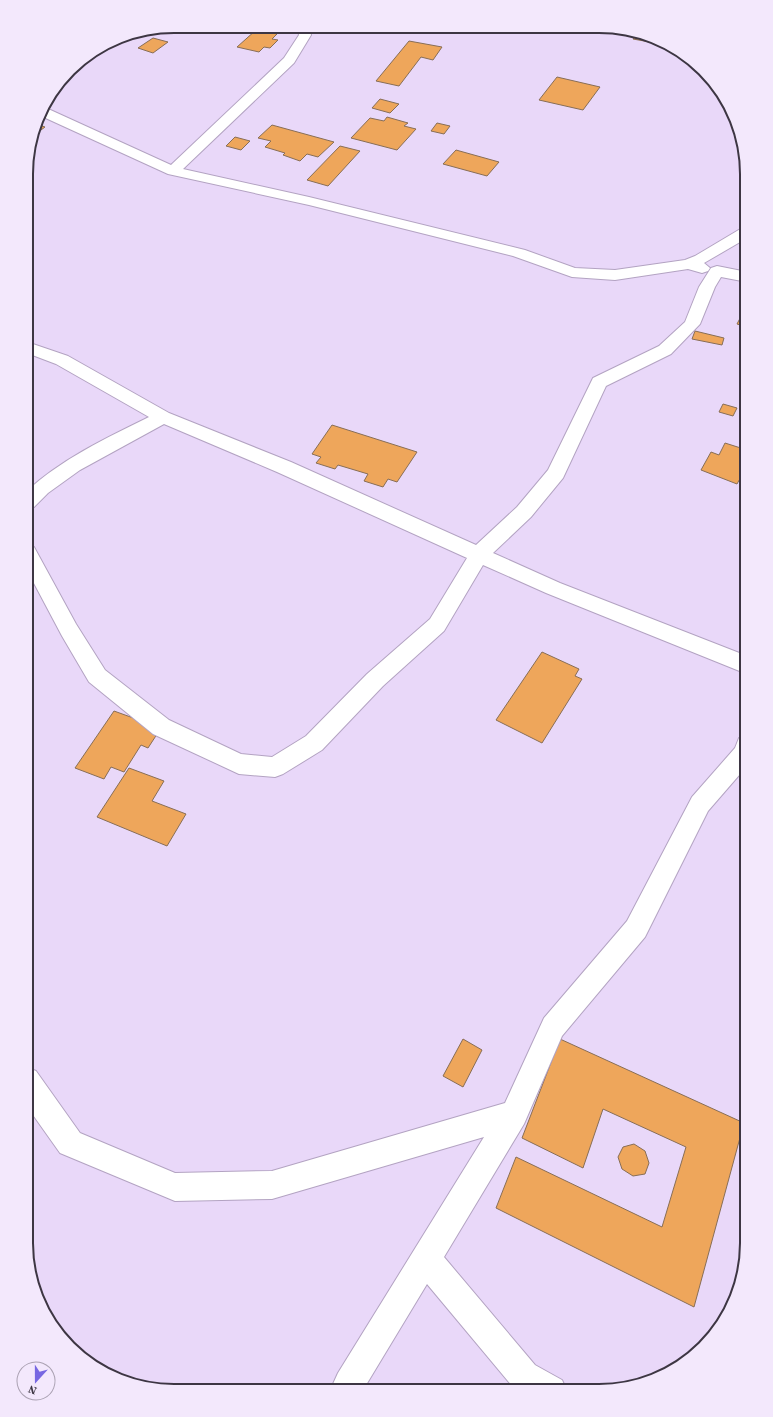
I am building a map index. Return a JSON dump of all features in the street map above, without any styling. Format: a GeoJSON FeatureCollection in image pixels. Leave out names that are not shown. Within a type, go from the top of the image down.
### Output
{"type":"FeatureCollection","features":[{"type":"Feature","properties":{"kind":"street"},"geometry":{"type":"LineString","coordinates":[[174,171],[290,60],[305,35],[304,33]]}},
{"type":"Feature","properties":{"kind":"street"},"geometry":{"type":"LineString","coordinates":[[47,114],[174,171],[308,201],[519,253],[572,272],[595,275],[615,275],[688,264],[701,259],[740,235]]}},
{"type":"Feature","properties":{"kind":"street"},"geometry":{"type":"LineString","coordinates":[[688,264],[740,276]]}},
{"type":"Feature","properties":{"kind":"street"},"geometry":{"type":"LineString","coordinates":[[33,563],[68,630],[97,676],[161,727],[239,764],[275,767],[314,743],[375,680],[437,624],[479,556],[524,512],[556,473],[599,382],[665,350],[692,324],[707,287],[717,271]]}},
{"type":"Feature","properties":{"kind":"street"},"geometry":{"type":"LineString","coordinates":[[33,349],[62,360],[163,417],[284,467],[553,588],[740,662]]}},
{"type":"Feature","properties":{"kind":"street"},"geometry":{"type":"LineString","coordinates":[[33,496],[41,488],[100,450],[163,417]]}},
{"type":"Feature","properties":{"kind":"street"},"geometry":{"type":"LineString","coordinates":[[349,1384],[514,1114],[553,1027],[636,929],[700,804],[740,758]]}},
{"type":"Feature","properties":{"kind":"street"},"geometry":{"type":"LineString","coordinates":[[33,1092],[70,1143],[175,1187],[272,1185],[514,1114]]}},
{"type":"Feature","properties":{"kind":"street"},"geometry":{"type":"LineString","coordinates":[[426,1259],[524,1376],[538,1384]]}},
{"type":"Feature","properties":{"kind":"building"},"geometry":{"type":"Polygon","coordinates":[[[253,33],[277,34],[272,39],[278,40],[270,48],[264,47],[259,52],[237,47],[253,33]]]}},
{"type":"Feature","properties":{"kind":"building"},"geometry":{"type":"Polygon","coordinates":[[[153,38],[168,42],[153,53],[138,48],[153,38]]]}},
{"type":"Feature","properties":{"kind":"building"},"geometry":{"type":"Polygon","coordinates":[[[409,41],[442,47],[433,60],[421,57],[399,86],[376,81],[409,41]]]}},
{"type":"Feature","properties":{"kind":"building"},"geometry":{"type":"Polygon","coordinates":[[[557,77],[600,87],[583,110],[539,100],[557,77]]]}},
{"type":"Feature","properties":{"kind":"building"},"geometry":{"type":"Polygon","coordinates":[[[380,99],[399,104],[390,113],[372,108],[380,99]]]}},
{"type":"Feature","properties":{"kind":"building"},"geometry":{"type":"Polygon","coordinates":[[[387,117],[408,123],[404,126],[416,129],[397,150],[351,138],[370,118],[384,121],[387,117]]]}},
{"type":"Feature","properties":{"kind":"building"},"geometry":{"type":"Polygon","coordinates":[[[437,123],[450,126],[444,134],[431,131],[437,123]]]}},
{"type":"Feature","properties":{"kind":"building"},"geometry":{"type":"Polygon","coordinates":[[[272,125],[334,142],[318,157],[307,154],[300,161],[283,155],[285,153],[265,147],[271,141],[258,138],[272,125]]]}},
{"type":"Feature","properties":{"kind":"building"},"geometry":{"type":"Polygon","coordinates":[[[235,137],[250,141],[241,150],[226,146],[235,137]]]}},
{"type":"Feature","properties":{"kind":"building"},"geometry":{"type":"Polygon","coordinates":[[[340,146],[360,151],[328,186],[307,180],[340,146]]]}},
{"type":"Feature","properties":{"kind":"building"},"geometry":{"type":"Polygon","coordinates":[[[456,150],[499,162],[487,176],[443,164],[456,150]]]}},
{"type":"Feature","properties":{"kind":"building"},"geometry":{"type":"Polygon","coordinates":[[[695,331],[724,338],[722,345],[692,339],[695,331]]]}},
{"type":"Feature","properties":{"kind":"building"},"geometry":{"type":"Polygon","coordinates":[[[723,404],[737,408],[733,416],[719,412],[723,404]]]}},
{"type":"Feature","properties":{"kind":"building"},"geometry":{"type":"Polygon","coordinates":[[[332,425],[417,452],[397,482],[388,479],[383,487],[364,481],[368,474],[338,465],[335,469],[316,463],[321,457],[312,454],[332,425]]]}},
{"type":"Feature","properties":{"kind":"building"},"geometry":{"type":"Polygon","coordinates":[[[725,443],[740,448],[740,479],[737,484],[701,470],[711,452],[719,455],[725,443]]]}},
{"type":"Feature","properties":{"kind":"building"},"geometry":{"type":"Polygon","coordinates":[[[542,652],[579,669],[575,676],[582,679],[542,743],[496,720],[542,652]]]}},
{"type":"Feature","properties":{"kind":"building"},"geometry":{"type":"Polygon","coordinates":[[[114,711],[161,728],[148,748],[141,745],[124,772],[111,767],[104,779],[75,768],[114,711]]]}},
{"type":"Feature","properties":{"kind":"building"},"geometry":{"type":"Polygon","coordinates":[[[129,768],[164,781],[152,801],[186,814],[167,846],[97,817],[129,768]]]}},
{"type":"Feature","properties":{"kind":"building"},"geometry":{"type":"Polygon","coordinates":[[[463,1039],[482,1050],[463,1087],[443,1076],[463,1039]]]}},
{"type":"Feature","properties":{"kind":"building"},"geometry":{"type":"Polygon","coordinates":[[[560,1039],[740,1121],[740,1138],[694,1307],[496,1208],[516,1157],[662,1227],[686,1147],[603,1109],[583,1168],[522,1138],[560,1039]]]}},
{"type":"Feature","properties":{"kind":"building"},"geometry":{"type":"Polygon","coordinates":[[[634,1144],[645,1151],[649,1163],[645,1174],[633,1176],[622,1169],[618,1157],[623,1147],[634,1144]]]}}]}
